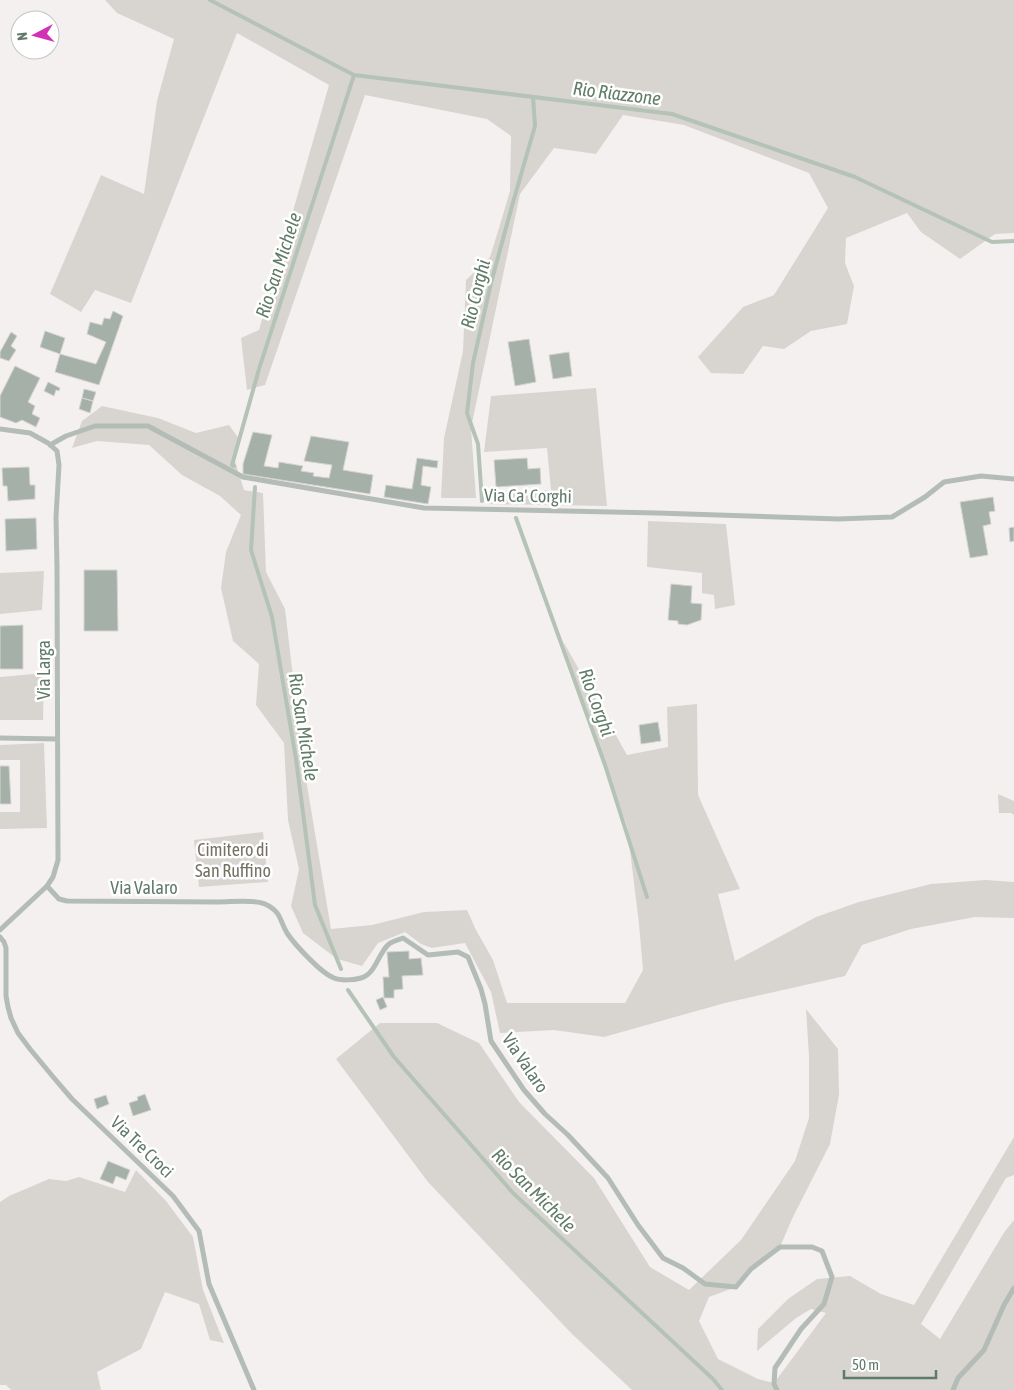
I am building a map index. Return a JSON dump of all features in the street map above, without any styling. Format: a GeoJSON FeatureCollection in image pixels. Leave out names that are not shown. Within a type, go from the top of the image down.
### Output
{"type":"FeatureCollection","features":[{"type":"Feature","properties":{"kind":"street","name":"Via Ca' Corghi"},"geometry":{"type":"LineString","coordinates":[[50,445],[66,436],[95,426],[148,426],[243,477],[424,508],[657,512],[838,519],[892,517],[925,497],[944,482],[981,476],[1014,479]]}},
{"type":"Feature","properties":{"kind":"street"},"geometry":{"type":"LineString","coordinates":[[0,429],[30,433],[50,445]]}},
{"type":"Feature","properties":{"kind":"street","name":"Via Larga"},"geometry":{"type":"LineString","coordinates":[[0,930],[47,886],[57,868],[59,851],[58,567],[56,517],[59,465],[57,451],[50,445]]}},
{"type":"Feature","properties":{"kind":"street"},"geometry":{"type":"LineString","coordinates":[[0,738],[58,739]]}},
{"type":"Feature","properties":{"kind":"street","name":"Via Valaro"},"geometry":{"type":"LineString","coordinates":[[47,886],[59,899],[67,901],[264,903],[279,913],[286,933],[303,952],[322,970],[334,978],[342,980],[362,978],[374,968],[381,952],[390,942],[403,938],[428,955],[458,952],[468,956],[486,1004],[491,1041],[524,1090],[608,1178],[638,1225],[663,1258],[683,1268],[705,1284],[736,1287],[751,1269],[780,1247],[812,1247],[822,1251],[832,1276],[824,1304],[801,1329],[775,1368],[774,1384],[777,1390]]}},
{"type":"Feature","properties":{"kind":"street","name":"Via Tre Croci"},"geometry":{"type":"LineString","coordinates":[[0,937],[6,948],[8,1006],[18,1033],[60,1085],[173,1196],[199,1231],[209,1284],[254,1390]]}},
{"type":"Feature","properties":{"kind":"street"},"geometry":{"type":"LineString","coordinates":[[953,1390],[958,1378],[984,1350],[1004,1305],[1014,1288]]}},
{"type":"Feature","properties":{"kind":"green space"},"geometry":{"type":"Polygon","coordinates":[[[105,0],[1014,0],[1014,233],[995,234],[960,259],[921,232],[907,213],[846,238],[845,263],[854,286],[847,324],[811,331],[784,349],[763,346],[743,374],[711,373],[698,357],[743,307],[774,295],[828,208],[809,173],[684,125],[623,115],[596,154],[554,148],[520,194],[471,428],[476,498],[441,498],[444,438],[463,351],[466,280],[490,257],[510,191],[511,136],[487,119],[365,95],[265,385],[247,390],[241,338],[259,330],[329,85],[237,33],[131,303],[95,290],[81,312],[50,294],[101,175],[144,194],[157,101],[174,39],[117,13],[105,0]]]}},
{"type":"Feature","properties":{"kind":"green space"},"geometry":{"type":"Polygon","coordinates":[[[596,388],[607,506],[487,504],[486,495],[551,490],[547,448],[484,452],[491,396],[596,388]]]}},
{"type":"Feature","properties":{"kind":"green space"},"geometry":{"type":"Polygon","coordinates":[[[102,406],[158,418],[196,433],[229,425],[240,440],[235,461],[244,490],[263,493],[266,572],[285,609],[303,761],[331,929],[372,925],[424,912],[467,910],[493,960],[507,1003],[625,1003],[643,970],[627,826],[594,736],[563,641],[627,755],[668,747],[667,707],[697,704],[698,795],[740,889],[718,894],[735,961],[816,917],[859,902],[931,884],[986,880],[1014,882],[1014,918],[975,917],[911,929],[862,945],[845,976],[725,1003],[604,1037],[554,1030],[500,1033],[491,992],[465,943],[432,948],[421,944],[405,932],[378,943],[362,966],[337,959],[303,933],[291,906],[299,869],[288,820],[284,743],[256,705],[259,664],[233,641],[221,588],[226,552],[241,515],[220,496],[182,475],[149,445],[97,441],[72,448],[82,421],[102,406]]]}},
{"type":"Feature","properties":{"kind":"green space"},"geometry":{"type":"Polygon","coordinates":[[[648,521],[726,524],[735,605],[715,609],[714,595],[702,593],[702,573],[647,567],[648,521]]]}},
{"type":"Feature","properties":{"kind":"green space"},"geometry":{"type":"Polygon","coordinates":[[[44,571],[42,610],[0,614],[0,573],[44,571]]]}},
{"type":"Feature","properties":{"kind":"green space"},"geometry":{"type":"Polygon","coordinates":[[[44,673],[43,720],[0,720],[0,677],[44,673]]]}},
{"type":"Feature","properties":{"kind":"green space"},"geometry":{"type":"Polygon","coordinates":[[[44,743],[47,828],[0,829],[0,812],[20,812],[20,760],[0,760],[0,745],[44,743]]]}},
{"type":"Feature","properties":{"kind":"green space"},"geometry":{"type":"Polygon","coordinates":[[[998,794],[1014,801],[1014,815],[1011,813],[999,813],[998,794]]]}},
{"type":"Feature","properties":{"kind":"green space","name":"Cimitero di San Ruffino"},"geometry":{"type":"Polygon","coordinates":[[[263,832],[268,882],[199,887],[194,840],[263,832]]]}},
{"type":"Feature","properties":{"kind":"green space"},"geometry":{"type":"Polygon","coordinates":[[[806,1009],[838,1049],[839,1095],[830,1144],[780,1247],[751,1269],[736,1287],[709,1297],[699,1321],[718,1359],[758,1379],[774,1383],[826,1313],[811,1309],[796,1318],[757,1351],[758,1329],[788,1299],[817,1279],[850,1276],[881,1294],[914,1305],[1014,1137],[1014,1175],[1006,1178],[921,1324],[940,1339],[1005,1231],[1014,1220],[1014,1390],[632,1390],[572,1334],[428,1182],[336,1059],[380,1023],[437,1023],[479,1043],[519,1102],[594,1178],[650,1267],[689,1290],[741,1240],[795,1161],[809,1118],[809,1056],[806,1009]]]}},
{"type":"Feature","properties":{"kind":"green space"},"geometry":{"type":"Polygon","coordinates":[[[136,1170],[166,1201],[193,1237],[203,1290],[224,1343],[210,1340],[199,1304],[165,1292],[141,1349],[97,1372],[101,1390],[11,1390],[6,1385],[0,1385],[0,1202],[9,1196],[49,1179],[66,1181],[79,1177],[125,1192],[136,1170]]]}},
{"type":"Feature","properties":{"kind":"building"},"geometry":{"type":"Polygon","coordinates":[[[113,311],[123,316],[99,385],[55,372],[60,354],[96,364],[106,342],[87,334],[90,322],[102,325],[104,318],[110,319],[113,311]]]}},
{"type":"Feature","properties":{"kind":"building"},"geometry":{"type":"Polygon","coordinates":[[[45,331],[65,338],[60,354],[40,347],[45,331]]]}},
{"type":"Feature","properties":{"kind":"building"},"geometry":{"type":"Polygon","coordinates":[[[11,332],[17,336],[11,346],[16,350],[9,361],[0,358],[0,352],[11,332]]]}},
{"type":"Feature","properties":{"kind":"building"},"geometry":{"type":"Polygon","coordinates":[[[529,339],[536,382],[515,386],[508,342],[529,339]]]}},
{"type":"Feature","properties":{"kind":"building"},"geometry":{"type":"Polygon","coordinates":[[[569,352],[572,376],[553,379],[549,355],[569,352]]]}},
{"type":"Feature","properties":{"kind":"building"},"geometry":{"type":"Polygon","coordinates":[[[15,366],[40,378],[28,402],[35,406],[32,414],[40,418],[36,427],[22,420],[16,423],[0,417],[0,396],[15,366]]]}},
{"type":"Feature","properties":{"kind":"building"},"geometry":{"type":"Polygon","coordinates":[[[48,382],[60,388],[59,391],[56,390],[54,396],[44,391],[48,382]]]}},
{"type":"Feature","properties":{"kind":"building"},"geometry":{"type":"Polygon","coordinates":[[[84,389],[96,392],[93,401],[82,398],[84,389]]]}},
{"type":"Feature","properties":{"kind":"building"},"geometry":{"type":"Polygon","coordinates":[[[82,398],[93,401],[90,413],[79,409],[82,398]]]}},
{"type":"Feature","properties":{"kind":"building"},"geometry":{"type":"Polygon","coordinates":[[[253,432],[272,435],[264,466],[278,468],[279,462],[303,466],[301,471],[314,473],[313,476],[329,478],[332,465],[304,461],[311,436],[349,442],[343,470],[373,475],[370,494],[243,474],[243,464],[253,432]]]}},
{"type":"Feature","properties":{"kind":"building"},"geometry":{"type":"Polygon","coordinates":[[[417,458],[438,461],[437,468],[423,466],[421,485],[431,487],[428,504],[384,497],[386,485],[412,489],[417,458]]]}},
{"type":"Feature","properties":{"kind":"building"},"geometry":{"type":"Polygon","coordinates":[[[527,458],[528,469],[540,468],[541,484],[496,487],[494,460],[527,458]]]}},
{"type":"Feature","properties":{"kind":"building"},"geometry":{"type":"Polygon","coordinates":[[[29,467],[30,485],[35,485],[35,499],[8,501],[7,486],[3,486],[2,468],[29,467]]]}},
{"type":"Feature","properties":{"kind":"building"},"geometry":{"type":"Polygon","coordinates":[[[993,497],[995,511],[989,512],[991,524],[983,526],[988,555],[970,558],[960,502],[993,497]]]}},
{"type":"Feature","properties":{"kind":"building"},"geometry":{"type":"Polygon","coordinates":[[[36,518],[37,549],[6,551],[5,519],[36,518]]]}},
{"type":"Feature","properties":{"kind":"building"},"geometry":{"type":"Polygon","coordinates":[[[1014,527],[1014,541],[1010,542],[1009,528],[1014,527]]]}},
{"type":"Feature","properties":{"kind":"building"},"geometry":{"type":"Polygon","coordinates":[[[84,570],[117,570],[118,631],[84,631],[84,570]]]}},
{"type":"Feature","properties":{"kind":"building"},"geometry":{"type":"Polygon","coordinates":[[[671,584],[692,586],[691,603],[702,604],[701,620],[687,625],[678,624],[678,621],[668,620],[671,584]]]}},
{"type":"Feature","properties":{"kind":"building"},"geometry":{"type":"Polygon","coordinates":[[[23,625],[23,669],[0,669],[0,626],[23,625]]]}},
{"type":"Feature","properties":{"kind":"building"},"geometry":{"type":"Polygon","coordinates":[[[658,722],[661,741],[641,744],[639,725],[658,722]]]}},
{"type":"Feature","properties":{"kind":"building"},"geometry":{"type":"Polygon","coordinates":[[[0,766],[9,766],[11,804],[0,804],[0,766]]]}},
{"type":"Feature","properties":{"kind":"building"},"geometry":{"type":"Polygon","coordinates":[[[409,951],[409,959],[421,958],[423,975],[402,976],[403,989],[394,990],[394,998],[384,998],[383,977],[389,977],[387,952],[409,951]]]}},
{"type":"Feature","properties":{"kind":"building"},"geometry":{"type":"Polygon","coordinates":[[[383,997],[387,1007],[380,1010],[376,1000],[383,997]]]}},
{"type":"Feature","properties":{"kind":"building"},"geometry":{"type":"Polygon","coordinates":[[[145,1094],[151,1110],[133,1116],[129,1103],[138,1100],[137,1097],[145,1094]]]}},
{"type":"Feature","properties":{"kind":"building"},"geometry":{"type":"Polygon","coordinates":[[[106,1095],[109,1104],[97,1109],[94,1099],[106,1095]]]}},
{"type":"Feature","properties":{"kind":"building"},"geometry":{"type":"Polygon","coordinates":[[[108,1161],[130,1170],[126,1180],[116,1176],[113,1184],[100,1179],[108,1161]]]}},
{"type":"Feature","properties":{"kind":"waterway","name":"Rio Riazzone"},"geometry":{"type":"LineString","coordinates":[[210,0],[354,75],[672,114],[855,177],[992,242],[1014,241]]}},
{"type":"Feature","properties":{"kind":"waterway","name":"Rio San Michele"},"geometry":{"type":"LineString","coordinates":[[234,466],[232,465],[259,369],[354,75]]}},
{"type":"Feature","properties":{"kind":"waterway","name":"Rio Corghi"},"geometry":{"type":"LineString","coordinates":[[482,501],[478,444],[467,413],[473,363],[491,283],[535,126],[533,97]]}},
{"type":"Feature","properties":{"kind":"waterway","name":"Rio San Michele"},"geometry":{"type":"LineString","coordinates":[[255,487],[251,550],[272,617],[296,759],[315,905],[341,969]]}},
{"type":"Feature","properties":{"kind":"waterway","name":"Rio Corghi"},"geometry":{"type":"LineString","coordinates":[[516,518],[605,765],[647,897]]}},
{"type":"Feature","properties":{"kind":"waterway","name":"Rio San Michele"},"geometry":{"type":"LineString","coordinates":[[348,990],[394,1057],[513,1193],[713,1379],[722,1390]]}}]}
